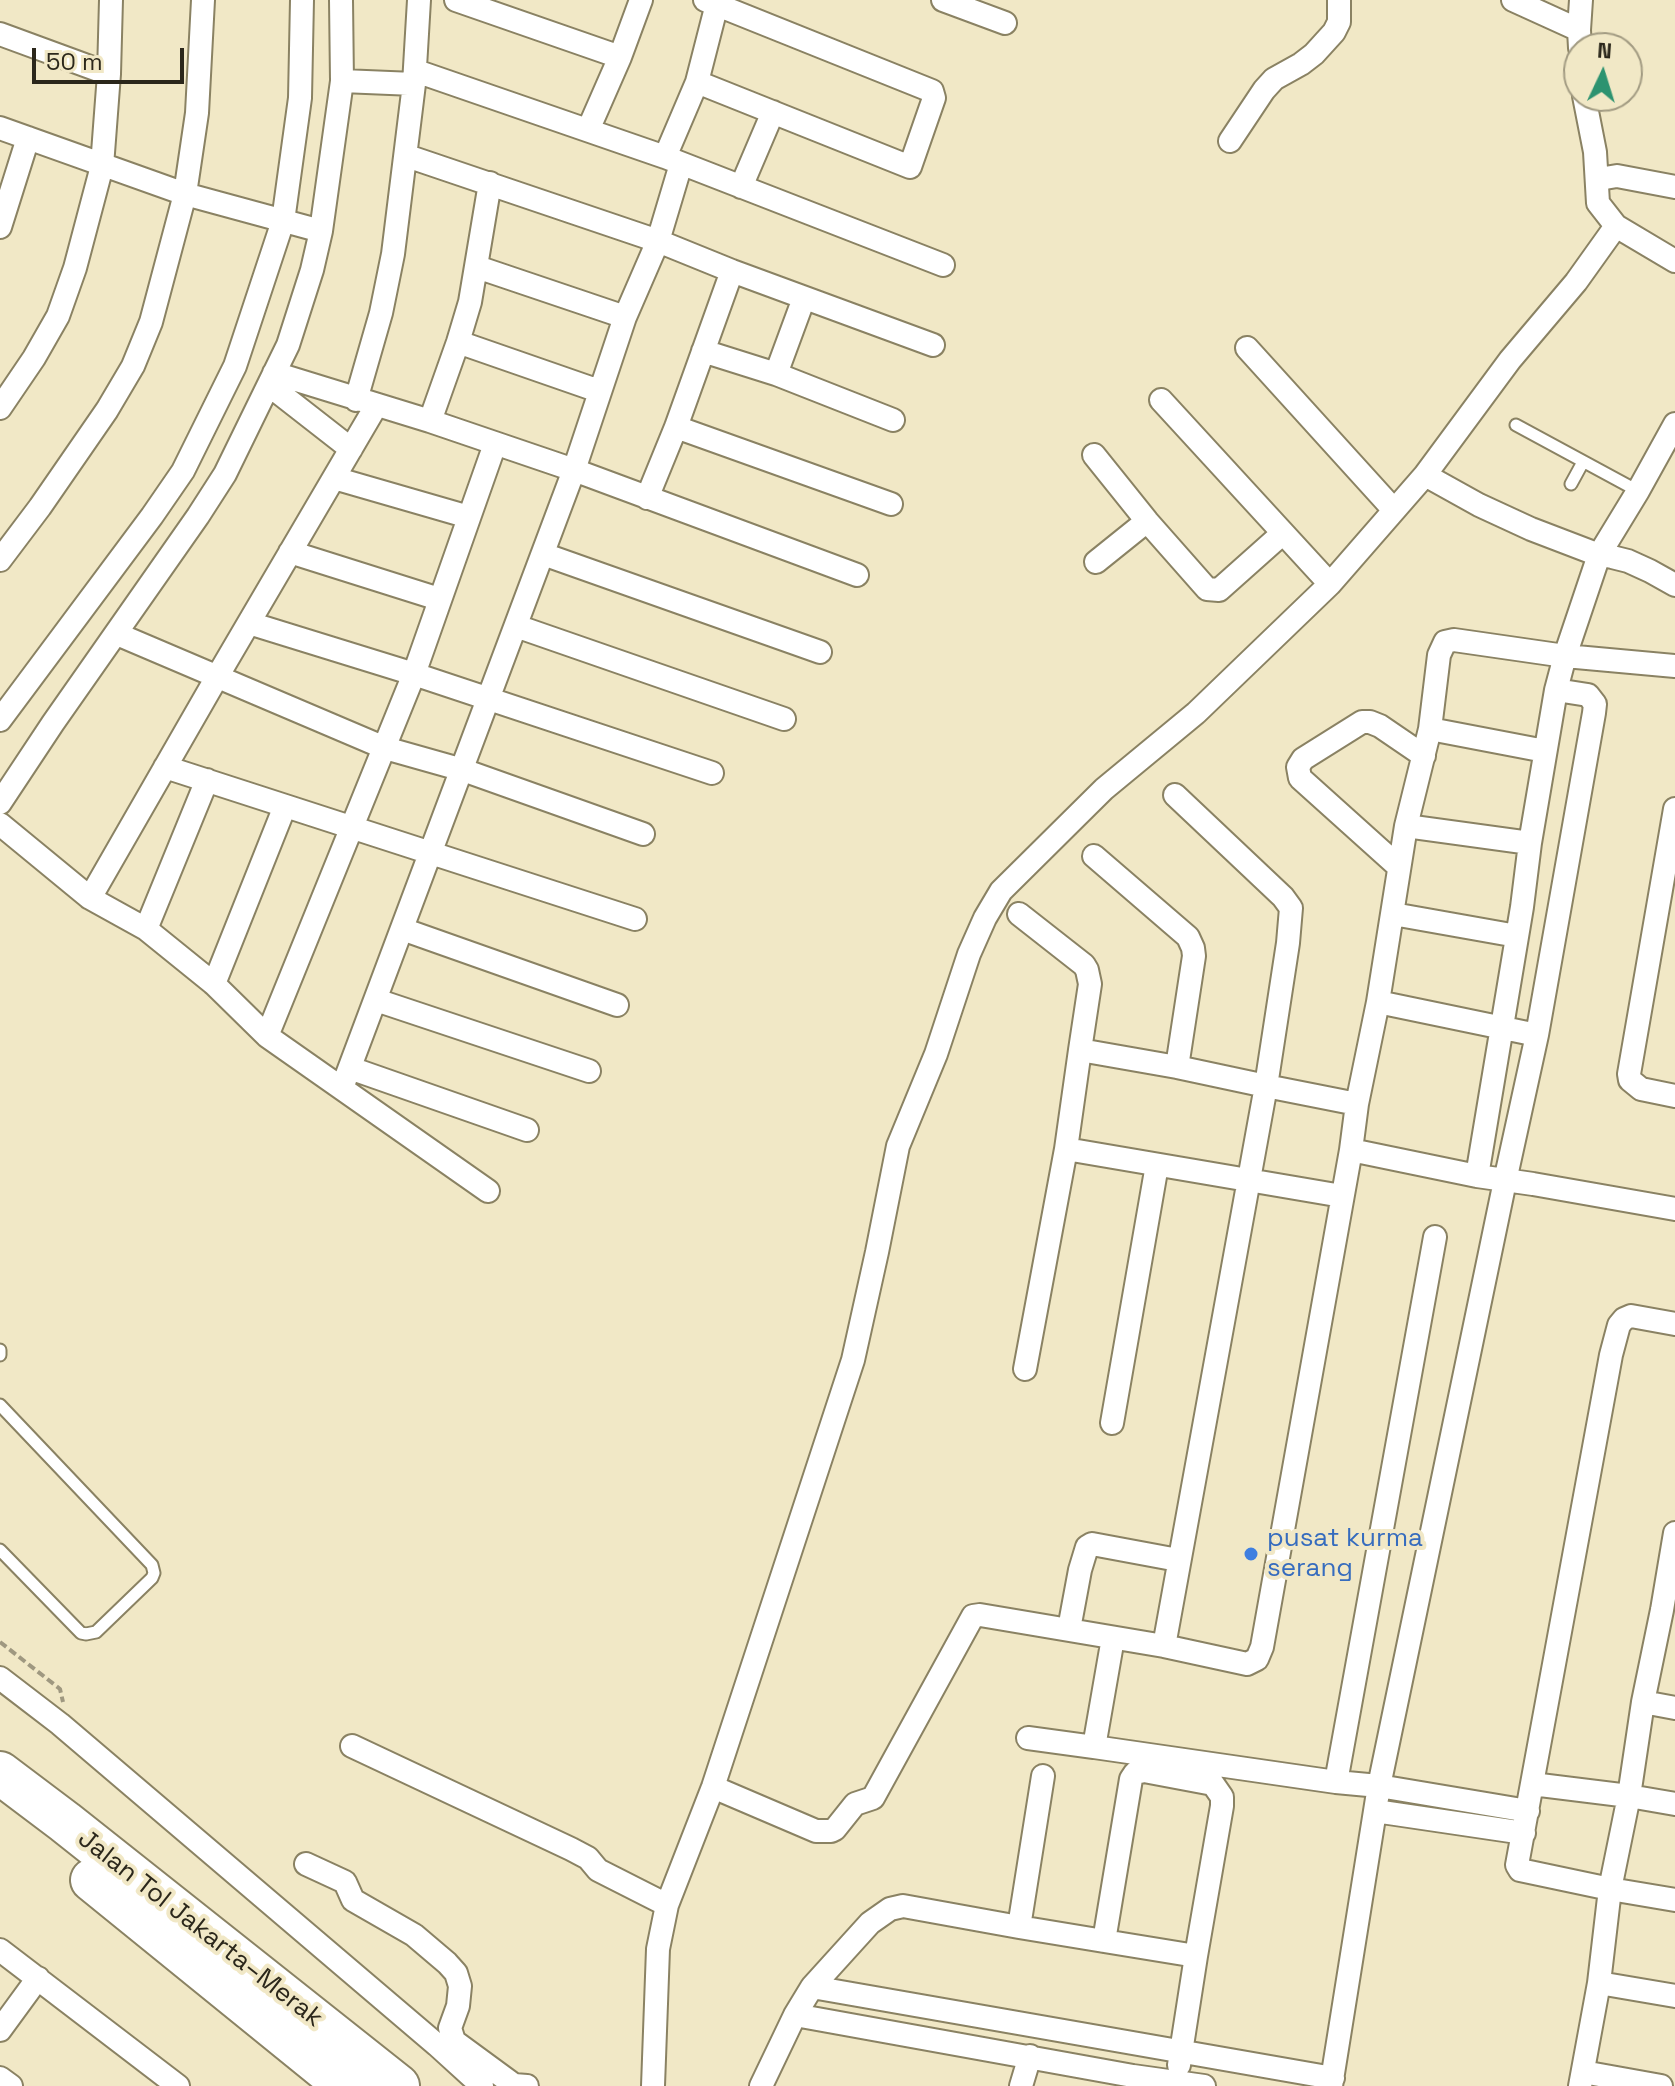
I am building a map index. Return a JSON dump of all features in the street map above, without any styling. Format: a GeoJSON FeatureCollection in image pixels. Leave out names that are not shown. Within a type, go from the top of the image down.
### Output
{"type":"FeatureCollection","features":[{"type":"Feature","properties":{"kind":"highway","name":"Jalan Tol Jakarta–Merak"},"geometry":{"type":"LineString","coordinates":[[0,1773],[398,2086]]}},
{"type":"Feature","properties":{"kind":"highway","name":"Jalan Tol Jakarta–Merak"},"geometry":{"type":"LineString","coordinates":[[0,1806],[346,2086]]}},
{"type":"Feature","properties":{"kind":"street"},"geometry":{"type":"LineString","coordinates":[[0,408],[58,316],[75,268],[102,166],[111,0]]}},
{"type":"Feature","properties":{"kind":"street"},"geometry":{"type":"LineString","coordinates":[[3,551],[107,410],[133,366],[151,322],[185,194],[197,113],[203,0]]}},
{"type":"Feature","properties":{"kind":"street"},"geometry":{"type":"LineString","coordinates":[[0,803],[225,474],[288,345],[299,313],[302,0]]}},
{"type":"Feature","properties":{"kind":"street"},"geometry":{"type":"LineString","coordinates":[[0,720],[183,471],[302,226],[342,81],[341,0]]}},
{"type":"Feature","properties":{"kind":"street"},"geometry":{"type":"LineString","coordinates":[[90,898],[351,449],[366,403],[393,254],[407,156],[419,0]]}},
{"type":"Feature","properties":{"kind":"street"},"geometry":{"type":"LineString","coordinates":[[456,0],[620,57]]}},
{"type":"Feature","properties":{"kind":"street"},"geometry":{"type":"LineString","coordinates":[[588,130],[641,0]]}},
{"type":"Feature","properties":{"kind":"street"},"geometry":{"type":"LineString","coordinates":[[943,0],[1005,23]]}},
{"type":"Feature","properties":{"kind":"street"},"geometry":{"type":"LineString","coordinates":[[1230,141],[1274,79],[1314,54],[1334,32],[1341,13],[1339,0]]}},
{"type":"Feature","properties":{"kind":"street"},"geometry":{"type":"LineString","coordinates":[[1513,0],[1567,32]]}},
{"type":"Feature","properties":{"kind":"street"},"geometry":{"type":"LineString","coordinates":[[1579,32],[1581,0]]}},
{"type":"Feature","properties":{"kind":"street"},"geometry":{"type":"LineString","coordinates":[[346,1078],[574,470],[625,317],[658,241],[673,161],[697,82],[713,1],[932,91],[934,95],[910,167],[697,82]]}},
{"type":"Feature","properties":{"kind":"street"},"geometry":{"type":"LineString","coordinates":[[0,34],[109,74]]}},
{"type":"Feature","properties":{"kind":"street"},"geometry":{"type":"LineString","coordinates":[[342,81],[415,77],[588,130],[943,265]]}},
{"type":"Feature","properties":{"kind":"street"},"geometry":{"type":"LineString","coordinates":[[741,187],[773,112]]}},
{"type":"Feature","properties":{"kind":"street"},"geometry":{"type":"LineString","coordinates":[[1587,112],[1601,210],[1616,226],[1675,261]]}},
{"type":"Feature","properties":{"kind":"street"},"geometry":{"type":"LineString","coordinates":[[0,128],[185,194],[302,226]]}},
{"type":"Feature","properties":{"kind":"street"},"geometry":{"type":"LineString","coordinates":[[1,222],[28,138]]}},
{"type":"Feature","properties":{"kind":"street"},"geometry":{"type":"LineString","coordinates":[[407,156],[658,241],[933,345]]}},
{"type":"Feature","properties":{"kind":"street"},"geometry":{"type":"LineString","coordinates":[[1598,182],[1605,178],[1624,177],[1675,187]]}},
{"type":"Feature","properties":{"kind":"street"},"geometry":{"type":"LineString","coordinates":[[430,421],[458,342],[477,267],[490,183]]}},
{"type":"Feature","properties":{"kind":"street"},"geometry":{"type":"LineString","coordinates":[[653,2086],[658,1949],[667,1905],[713,1787],[853,1360],[898,1146],[936,1054],[969,954],[985,918],[1006,885],[1064,827],[1104,789],[1196,713],[1330,584],[1425,475],[1510,360],[1576,282],[1616,226]]}},
{"type":"Feature","properties":{"kind":"street"},"geometry":{"type":"LineString","coordinates":[[477,267],[625,317]]}},
{"type":"Feature","properties":{"kind":"street"},"geometry":{"type":"LineString","coordinates":[[647,498],[732,271]]}},
{"type":"Feature","properties":{"kind":"street"},"geometry":{"type":"LineString","coordinates":[[776,374],[804,298]]}},
{"type":"Feature","properties":{"kind":"street"},"geometry":{"type":"LineString","coordinates":[[458,342],[599,391]]}},
{"type":"Feature","properties":{"kind":"street"},"geometry":{"type":"LineString","coordinates":[[1247,348],[1394,510]]}},
{"type":"Feature","properties":{"kind":"street"},"geometry":{"type":"LineString","coordinates":[[703,351],[776,374],[893,420]]}},
{"type":"Feature","properties":{"kind":"street"},"geometry":{"type":"LineString","coordinates":[[271,379],[430,421],[574,470],[857,575]]}},
{"type":"Feature","properties":{"kind":"street"},"geometry":{"type":"LineString","coordinates":[[271,379],[351,449]]}},
{"type":"Feature","properties":{"kind":"street"},"geometry":{"type":"LineString","coordinates":[[1161,400],[1330,584]]}},
{"type":"Feature","properties":{"kind":"street"},"geometry":{"type":"LineString","coordinates":[[1477,1176],[1556,690],[1599,555],[1675,424]]}},
{"type":"Feature","properties":{"kind":"street"},"geometry":{"type":"LineString","coordinates":[[676,427],[891,504]]}},
{"type":"Feature","properties":{"kind":"street"},"geometry":{"type":"LineString","coordinates":[[267,1036],[414,674],[495,444]]}},
{"type":"Feature","properties":{"kind":"street"},"geometry":{"type":"LineString","coordinates":[[1094,455],[1147,521],[1203,586],[1211,591],[1219,590],[1283,533]]}},
{"type":"Feature","properties":{"kind":"street"},"geometry":{"type":"LineString","coordinates":[[1425,475],[1531,529],[1599,555],[1628,561],[1675,585]]}},
{"type":"Feature","properties":{"kind":"street"},"geometry":{"type":"LineString","coordinates":[[334,478],[469,517]]}},
{"type":"Feature","properties":{"kind":"street"},"geometry":{"type":"LineString","coordinates":[[1096,562],[1147,521]]}},
{"type":"Feature","properties":{"kind":"street"},"geometry":{"type":"LineString","coordinates":[[290,552],[439,599]]}},
{"type":"Feature","properties":{"kind":"street"},"geometry":{"type":"LineString","coordinates":[[543,554],[820,652]]}},
{"type":"Feature","properties":{"kind":"street"},"geometry":{"type":"LineString","coordinates":[[249,623],[489,698],[712,773]]}},
{"type":"Feature","properties":{"kind":"street"},"geometry":{"type":"LineString","coordinates":[[516,626],[784,719]]}},
{"type":"Feature","properties":{"kind":"street"},"geometry":{"type":"LineString","coordinates":[[117,634],[385,748],[463,770],[643,834]]}},
{"type":"Feature","properties":{"kind":"street"},"geometry":{"type":"LineString","coordinates":[[713,1787],[816,1831],[831,1831],[855,1804],[873,1798],[973,1616],[986,1615],[1069,1629],[1247,1664],[1257,1659],[1262,1647],[1357,1104],[1378,1002],[1406,826],[1430,729],[1439,655],[1445,642],[1454,640],[1565,656],[1675,666]]}},
{"type":"Feature","properties":{"kind":"street"},"geometry":{"type":"LineString","coordinates":[[812,1987],[1332,2082],[1379,1786],[1537,1035],[1595,704],[1588,695],[1556,690]]}},
{"type":"Feature","properties":{"kind":"street"},"geometry":{"type":"LineString","coordinates":[[1399,867],[1300,778],[1298,767],[1303,759],[1362,722],[1380,726],[1424,756]]}},
{"type":"Feature","properties":{"kind":"street"},"geometry":{"type":"LineString","coordinates":[[1430,729],[1545,751]]}},
{"type":"Feature","properties":{"kind":"street"},"geometry":{"type":"LineString","coordinates":[[165,767],[635,919]]}},
{"type":"Feature","properties":{"kind":"street"},"geometry":{"type":"LineString","coordinates":[[146,929],[207,780]]}},
{"type":"Feature","properties":{"kind":"street"},"geometry":{"type":"LineString","coordinates":[[1164,1646],[1266,1086],[1291,908],[1175,795]]}},
{"type":"Feature","properties":{"kind":"street"},"geometry":{"type":"LineString","coordinates":[[214,984],[285,806]]}},
{"type":"Feature","properties":{"kind":"street"},"geometry":{"type":"LineString","coordinates":[[1675,809],[1629,1074],[1630,1080],[1641,1089],[1675,1096]]}},
{"type":"Feature","properties":{"kind":"street"},"geometry":{"type":"LineString","coordinates":[[0,824],[90,898],[146,929],[214,984],[267,1036],[346,1078],[488,1191]]}},
{"type":"Feature","properties":{"kind":"street"},"geometry":{"type":"LineString","coordinates":[[1406,826],[1530,843]]}},
{"type":"Feature","properties":{"kind":"street"},"geometry":{"type":"LineString","coordinates":[[1094,856],[1188,937],[1193,948],[1177,1067]]}},
{"type":"Feature","properties":{"kind":"street"},"geometry":{"type":"LineString","coordinates":[[1522,907],[1559,911]]}},
{"type":"Feature","properties":{"kind":"street"},"geometry":{"type":"LineString","coordinates":[[1019,914],[1084,965],[1090,984],[1066,1149],[1025,1369]]}},
{"type":"Feature","properties":{"kind":"street"},"geometry":{"type":"LineString","coordinates":[[1393,914],[1517,936]]}},
{"type":"Feature","properties":{"kind":"street"},"geometry":{"type":"LineString","coordinates":[[402,929],[617,1005]]}},
{"type":"Feature","properties":{"kind":"street"},"geometry":{"type":"LineString","coordinates":[[376,1000],[589,1071]]}},
{"type":"Feature","properties":{"kind":"street"},"geometry":{"type":"LineString","coordinates":[[1378,1002],[1537,1035]]}},
{"type":"Feature","properties":{"kind":"street"},"geometry":{"type":"LineString","coordinates":[[1080,1050],[1357,1104]]}},
{"type":"Feature","properties":{"kind":"street"},"geometry":{"type":"LineString","coordinates":[[346,1078],[527,1130]]}},
{"type":"Feature","properties":{"kind":"street"},"geometry":{"type":"LineString","coordinates":[[1066,1149],[1342,1196]]}},
{"type":"Feature","properties":{"kind":"street"},"geometry":{"type":"LineString","coordinates":[[1351,1150],[1477,1176],[1675,1209]]}},
{"type":"Feature","properties":{"kind":"street"},"geometry":{"type":"LineString","coordinates":[[1112,1423],[1157,1165]]}},
{"type":"Feature","properties":{"kind":"street"},"geometry":{"type":"LineString","coordinates":[[1336,1782],[1435,1237]]}},
{"type":"Feature","properties":{"kind":"street"},"geometry":{"type":"LineString","coordinates":[[1675,1324],[1631,1316],[1619,1325],[1517,1865],[1520,1870],[1675,1900]]}},
{"type":"Feature","properties":{"kind":"street"},"geometry":{"type":"LineString","coordinates":[[1661,2086],[1581,2079],[1643,1702],[1669,1611],[1675,1533]]}},
{"type":"Feature","properties":{"kind":"street"},"geometry":{"type":"LineString","coordinates":[[1069,1629],[1087,1547],[1092,1544],[1178,1560]]}},
{"type":"Feature","properties":{"kind":"street"},"geometry":{"type":"LineString","coordinates":[[1094,1747],[1113,1638]]}},
{"type":"Feature","properties":{"kind":"street"},"geometry":{"type":"LineString","coordinates":[[0,1678],[60,1724],[482,2086]]}},
{"type":"Feature","properties":{"kind":"street"},"geometry":{"type":"LineString","coordinates":[[1643,1702],[1675,1708]]}},
{"type":"Feature","properties":{"kind":"street"},"geometry":{"type":"LineString","coordinates":[[1028,1738],[1379,1786],[1526,1822]]}},
{"type":"Feature","properties":{"kind":"street"},"geometry":{"type":"LineString","coordinates":[[352,1746],[571,1849],[588,1858],[598,1870],[667,1905]]}},
{"type":"Feature","properties":{"kind":"street"},"geometry":{"type":"LineString","coordinates":[[1104,1941],[1131,1779],[1135,1773],[1144,1771],[1213,1784],[1222,1797],[1177,2081]]}},
{"type":"Feature","properties":{"kind":"street"},"geometry":{"type":"LineString","coordinates":[[1019,1927],[1043,1776]]}},
{"type":"Feature","properties":{"kind":"street"},"geometry":{"type":"LineString","coordinates":[[1532,1784],[1675,1804]]}},
{"type":"Feature","properties":{"kind":"street"},"geometry":{"type":"LineString","coordinates":[[1375,1811],[1526,1822]]}},
{"type":"Feature","properties":{"kind":"street"},"geometry":{"type":"LineString","coordinates":[[306,1864],[345,1882],[353,1900],[414,1935],[447,1963],[456,1973],[460,1986],[458,2006],[450,2028],[454,2041],[514,2085],[527,2086]]}},
{"type":"Feature","properties":{"kind":"street"},"geometry":{"type":"LineString","coordinates":[[761,2086],[812,1987],[870,1923],[890,1909],[903,1906],[1196,1956]]}},
{"type":"Feature","properties":{"kind":"street"},"geometry":{"type":"LineString","coordinates":[[0,1950],[178,2086]]}},
{"type":"Feature","properties":{"kind":"street"},"geometry":{"type":"LineString","coordinates":[[0,2030],[38,1978]]}},
{"type":"Feature","properties":{"kind":"street"},"geometry":{"type":"LineString","coordinates":[[1599,1983],[1675,1996]]}},
{"type":"Feature","properties":{"kind":"street"},"geometry":{"type":"LineString","coordinates":[[795,2015],[1030,2056],[1132,2081],[1177,2081],[1204,2086]]}},
{"type":"Feature","properties":{"kind":"street"},"geometry":{"type":"LineString","coordinates":[[1021,2086],[1030,2056]]}},
{"type":"Feature","properties":{"kind":"street"},"geometry":{"type":"LineString","coordinates":[[0,2078],[11,2086]]}},
{"type":"Feature","properties":{"kind":"lane"},"geometry":{"type":"LineString","coordinates":[[1516,425],[1638,491]]}},
{"type":"Feature","properties":{"kind":"lane"},"geometry":{"type":"LineString","coordinates":[[1571,484],[1583,462]]}},
{"type":"Feature","properties":{"kind":"lane"},"geometry":{"type":"LineString","coordinates":[[0,1405],[152,1565],[154,1573],[96,1632],[86,1634],[81,1633],[0,1550]]}},
{"type":"Feature","properties":{"kind":"path"},"geometry":{"type":"LineString","coordinates":[[0,1642],[60,1689],[64,1712],[60,1724]]}},
{"type":"Feature","properties":{"kind":"place","name":"pusat kurma serang"},"geometry":{"type":"Point","coordinates":[1251,1554]}}]}
